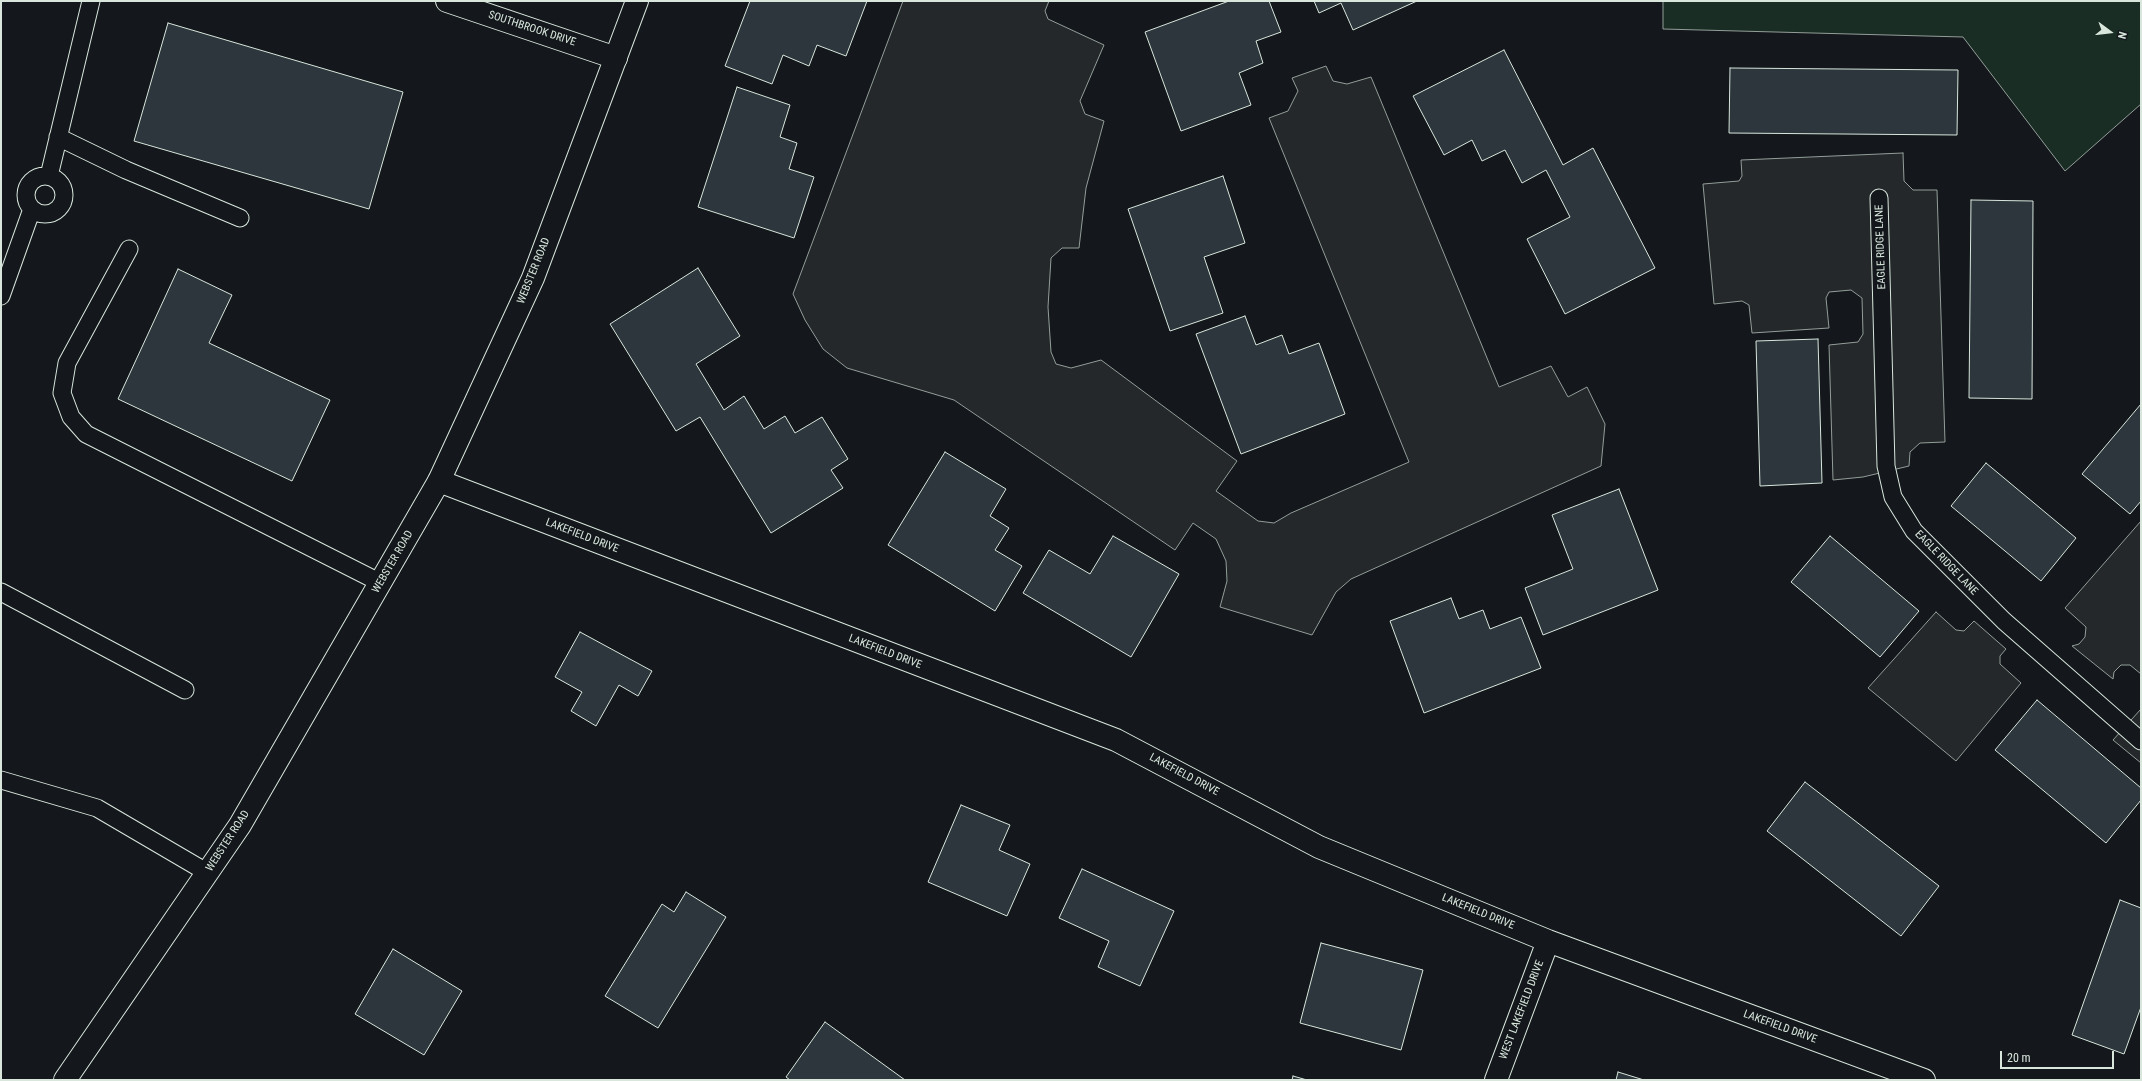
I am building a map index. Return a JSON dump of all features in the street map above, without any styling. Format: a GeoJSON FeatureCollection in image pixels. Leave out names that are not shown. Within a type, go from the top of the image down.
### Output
{"type":"FeatureCollection","features":[{"type":"Feature","properties":{"kind":"street","name":"SOUTHBROOK DRIVE"},"geometry":{"type":"LineString","coordinates":[[447,1],[616,58]]}},
{"type":"Feature","properties":{"kind":"street","name":"WEBSTER ROAD"},"geometry":{"type":"LineString","coordinates":[[65,1080],[240,826],[440,481],[533,278],[637,1]]}},
{"type":"Feature","properties":{"kind":"street","name":"LAKEFIELD DRIVE"},"geometry":{"type":"LineString","coordinates":[[440,481],[1116,740],[1319,847],[1548,941],[1924,1080]]}},
{"type":"Feature","properties":{"kind":"street","name":"WEST LAKEFIELD DRIVE"},"geometry":{"type":"LineString","coordinates":[[1496,1080],[1548,941]]}},
{"type":"Feature","properties":{"kind":"lane"},"geometry":{"type":"LineString","coordinates":[[48,176],[91,1]]}},
{"type":"Feature","properties":{"kind":"lane"},"geometry":{"type":"LineString","coordinates":[[58,137],[126,170],[240,218]]}},
{"type":"Feature","properties":{"kind":"lane"},"geometry":{"type":"LineString","coordinates":[[48,176],[59,182],[63,188],[63,201],[55,211],[50,213],[37,213],[32,209],[26,199],[27,186],[36,178],[48,176]]}},
{"type":"Feature","properties":{"kind":"lane","name":"EAGLE RIDGE LANE"},"geometry":{"type":"LineString","coordinates":[[1879,198],[1886,466],[1893,497],[1914,531],[2004,621],[2141,740]]}},
{"type":"Feature","properties":{"kind":"lane"},"geometry":{"type":"LineString","coordinates":[[1,296],[32,209]]}},
{"type":"Feature","properties":{"kind":"lane"},"geometry":{"type":"LineString","coordinates":[[129,249],[68,363],[62,392],[71,417],[86,434],[381,583]]}},
{"type":"Feature","properties":{"kind":"lane"},"geometry":{"type":"LineString","coordinates":[[1,592],[185,690]]}},
{"type":"Feature","properties":{"kind":"lane"},"geometry":{"type":"LineString","coordinates":[[1,780],[97,808],[208,873]]}},
{"type":"Feature","properties":{"kind":"green space"},"geometry":{"type":"Polygon","coordinates":[[[1663,1],[2141,1],[2141,104],[2065,171],[1963,37],[1663,29],[1663,1]]]}},
{"type":"Feature","properties":{"kind":"shaded area"},"geometry":{"type":"Polygon","coordinates":[[[903,1],[1049,1],[1045,11],[1048,19],[1104,45],[1080,101],[1085,114],[1104,121],[1086,188],[1079,248],[1062,248],[1051,258],[1048,307],[1051,352],[1056,364],[1071,368],[1101,360],[1237,461],[1216,491],[1258,521],[1274,523],[1291,513],[1409,462],[1269,118],[1288,111],[1298,91],[1292,78],[1326,66],[1333,81],[1347,84],[1371,77],[1499,387],[1551,366],[1568,397],[1587,387],[1605,424],[1601,466],[1351,579],[1336,592],[1312,635],[1220,607],[1227,581],[1226,561],[1216,539],[1193,523],[1175,550],[954,400],[847,368],[823,349],[805,320],[793,294],[903,1]]]}},
{"type":"Feature","properties":{"kind":"shaded area"},"geometry":{"type":"Polygon","coordinates":[[[1903,153],[1904,181],[1913,190],[1937,190],[1945,442],[1920,443],[1910,452],[1909,466],[1863,477],[1833,480],[1829,345],[1858,342],[1863,334],[1862,298],[1851,290],[1829,292],[1826,298],[1829,328],[1752,333],[1749,305],[1742,301],[1714,304],[1703,184],[1739,181],[1742,176],[1741,160],[1903,153]]]}},
{"type":"Feature","properties":{"kind":"shaded area"},"geometry":{"type":"Polygon","coordinates":[[[2141,521],[2141,674],[2130,665],[2121,665],[2114,672],[2113,679],[2072,646],[2079,644],[2085,637],[2086,627],[2065,608],[2141,521]]]}},
{"type":"Feature","properties":{"kind":"shaded area"},"geometry":{"type":"Polygon","coordinates":[[[1936,612],[1956,630],[1964,631],[1974,621],[2006,649],[2000,656],[2000,664],[2021,683],[1956,761],[1868,688],[1936,612]]]}},
{"type":"Feature","properties":{"kind":"shaded area"},"geometry":{"type":"Polygon","coordinates":[[[2141,709],[2141,763],[2113,740],[2141,709]]]}},
{"type":"Feature","properties":{"kind":"building"},"geometry":{"type":"Polygon","coordinates":[[[750,1],[867,1],[846,56],[817,45],[809,66],[783,55],[772,84],[725,66],[750,1]]]}},
{"type":"Feature","properties":{"kind":"building"},"geometry":{"type":"Polygon","coordinates":[[[1229,1],[1269,1],[1281,32],[1256,41],[1263,63],[1239,73],[1251,105],[1181,131],[1145,32],[1229,1]]]}},
{"type":"Feature","properties":{"kind":"building"},"geometry":{"type":"Polygon","coordinates":[[[1314,1],[1417,1],[1353,30],[1341,3],[1319,13],[1314,1]]]}},
{"type":"Feature","properties":{"kind":"building"},"geometry":{"type":"Polygon","coordinates":[[[168,23],[403,92],[369,209],[134,141],[168,23]]]}},
{"type":"Feature","properties":{"kind":"building"},"geometry":{"type":"Polygon","coordinates":[[[1504,50],[1563,165],[1593,148],[1655,268],[1565,314],[1527,239],[1570,217],[1546,170],[1522,183],[1505,150],[1482,161],[1472,140],[1444,155],[1413,96],[1504,50]]]}},
{"type":"Feature","properties":{"kind":"building"},"geometry":{"type":"Polygon","coordinates":[[[1730,68],[1958,70],[1957,135],[1729,133],[1730,68]]]}},
{"type":"Feature","properties":{"kind":"building"},"geometry":{"type":"Polygon","coordinates":[[[737,87],[790,105],[780,137],[797,143],[789,169],[814,177],[794,238],[698,207],[737,87]]]}},
{"type":"Feature","properties":{"kind":"building"},"geometry":{"type":"Polygon","coordinates":[[[1223,176],[1245,243],[1204,257],[1223,313],[1170,331],[1128,209],[1223,176]]]}},
{"type":"Feature","properties":{"kind":"building"},"geometry":{"type":"Polygon","coordinates":[[[1971,200],[2033,201],[2032,399],[1969,398],[1971,200]]]}},
{"type":"Feature","properties":{"kind":"building"},"geometry":{"type":"Polygon","coordinates":[[[698,268],[740,336],[696,364],[724,410],[744,396],[764,429],[785,416],[795,433],[822,417],[848,459],[831,470],[843,488],[771,533],[700,417],[676,431],[610,324],[698,268]]]}},
{"type":"Feature","properties":{"kind":"building"},"geometry":{"type":"Polygon","coordinates":[[[178,269],[232,295],[209,343],[330,400],[292,481],[118,399],[178,269]]]}},
{"type":"Feature","properties":{"kind":"building"},"geometry":{"type":"Polygon","coordinates":[[[1245,316],[1256,345],[1282,335],[1289,354],[1319,343],[1345,414],[1241,454],[1196,334],[1245,316]]]}},
{"type":"Feature","properties":{"kind":"building"},"geometry":{"type":"Polygon","coordinates":[[[1818,339],[1822,483],[1760,486],[1756,341],[1818,339]]]}},
{"type":"Feature","properties":{"kind":"building"},"geometry":{"type":"Polygon","coordinates":[[[2141,404],[2141,501],[2130,514],[2082,474],[2141,404]]]}},
{"type":"Feature","properties":{"kind":"building"},"geometry":{"type":"Polygon","coordinates":[[[945,452],[1006,489],[990,516],[1009,528],[995,550],[1022,566],[995,611],[888,545],[945,452]]]}},
{"type":"Feature","properties":{"kind":"building"},"geometry":{"type":"Polygon","coordinates":[[[1986,463],[2076,538],[2041,581],[1951,506],[1986,463]]]}},
{"type":"Feature","properties":{"kind":"building"},"geometry":{"type":"Polygon","coordinates":[[[1619,489],[1658,590],[1543,635],[1525,588],[1573,569],[1552,515],[1619,489]]]}},
{"type":"Feature","properties":{"kind":"building"},"geometry":{"type":"Polygon","coordinates":[[[1113,536],[1179,574],[1131,657],[1023,593],[1049,550],[1090,574],[1113,536]]]}},
{"type":"Feature","properties":{"kind":"building"},"geometry":{"type":"Polygon","coordinates":[[[1830,536],[1919,611],[1880,657],[1791,582],[1830,536]]]}},
{"type":"Feature","properties":{"kind":"building"},"geometry":{"type":"Polygon","coordinates":[[[1451,598],[1459,619],[1483,610],[1490,629],[1521,617],[1541,668],[1424,713],[1390,621],[1451,598]]]}},
{"type":"Feature","properties":{"kind":"building"},"geometry":{"type":"Polygon","coordinates":[[[580,632],[652,671],[638,696],[619,685],[596,726],[571,711],[582,692],[555,677],[580,632]]]}},
{"type":"Feature","properties":{"kind":"building"},"geometry":{"type":"Polygon","coordinates":[[[2037,700],[2141,788],[2141,800],[2106,843],[1995,750],[2037,700]]]}},
{"type":"Feature","properties":{"kind":"building"},"geometry":{"type":"Polygon","coordinates":[[[1805,782],[1939,886],[1901,936],[1767,831],[1805,782]]]}},
{"type":"Feature","properties":{"kind":"building"},"geometry":{"type":"Polygon","coordinates":[[[961,805],[1010,825],[999,850],[1030,864],[1007,916],[928,882],[961,805]]]}},
{"type":"Feature","properties":{"kind":"building"},"geometry":{"type":"Polygon","coordinates":[[[1082,869],[1174,911],[1140,986],[1098,967],[1109,941],[1059,918],[1082,869]]]}},
{"type":"Feature","properties":{"kind":"building"},"geometry":{"type":"Polygon","coordinates":[[[686,892],[726,917],[658,1028],[605,996],[662,904],[674,912],[686,892]]]}},
{"type":"Feature","properties":{"kind":"building"},"geometry":{"type":"Polygon","coordinates":[[[2120,900],[2141,908],[2141,1007],[2124,1054],[2072,1035],[2120,900]]]}},
{"type":"Feature","properties":{"kind":"building"},"geometry":{"type":"Polygon","coordinates":[[[1321,943],[1423,970],[1401,1050],[1300,1023],[1321,943]]]}},
{"type":"Feature","properties":{"kind":"building"},"geometry":{"type":"Polygon","coordinates":[[[393,949],[462,991],[424,1055],[355,1014],[393,949]]]}},
{"type":"Feature","properties":{"kind":"building"},"geometry":{"type":"Polygon","coordinates":[[[825,1022],[905,1080],[790,1080],[786,1077],[825,1022]]]}},
{"type":"Feature","properties":{"kind":"building"},"geometry":{"type":"Polygon","coordinates":[[[1618,1072],[1644,1080],[1616,1080],[1618,1072]]]}},
{"type":"Feature","properties":{"kind":"building"},"geometry":{"type":"Polygon","coordinates":[[[1293,1076],[1307,1080],[1292,1080],[1293,1076]]]}}]}
